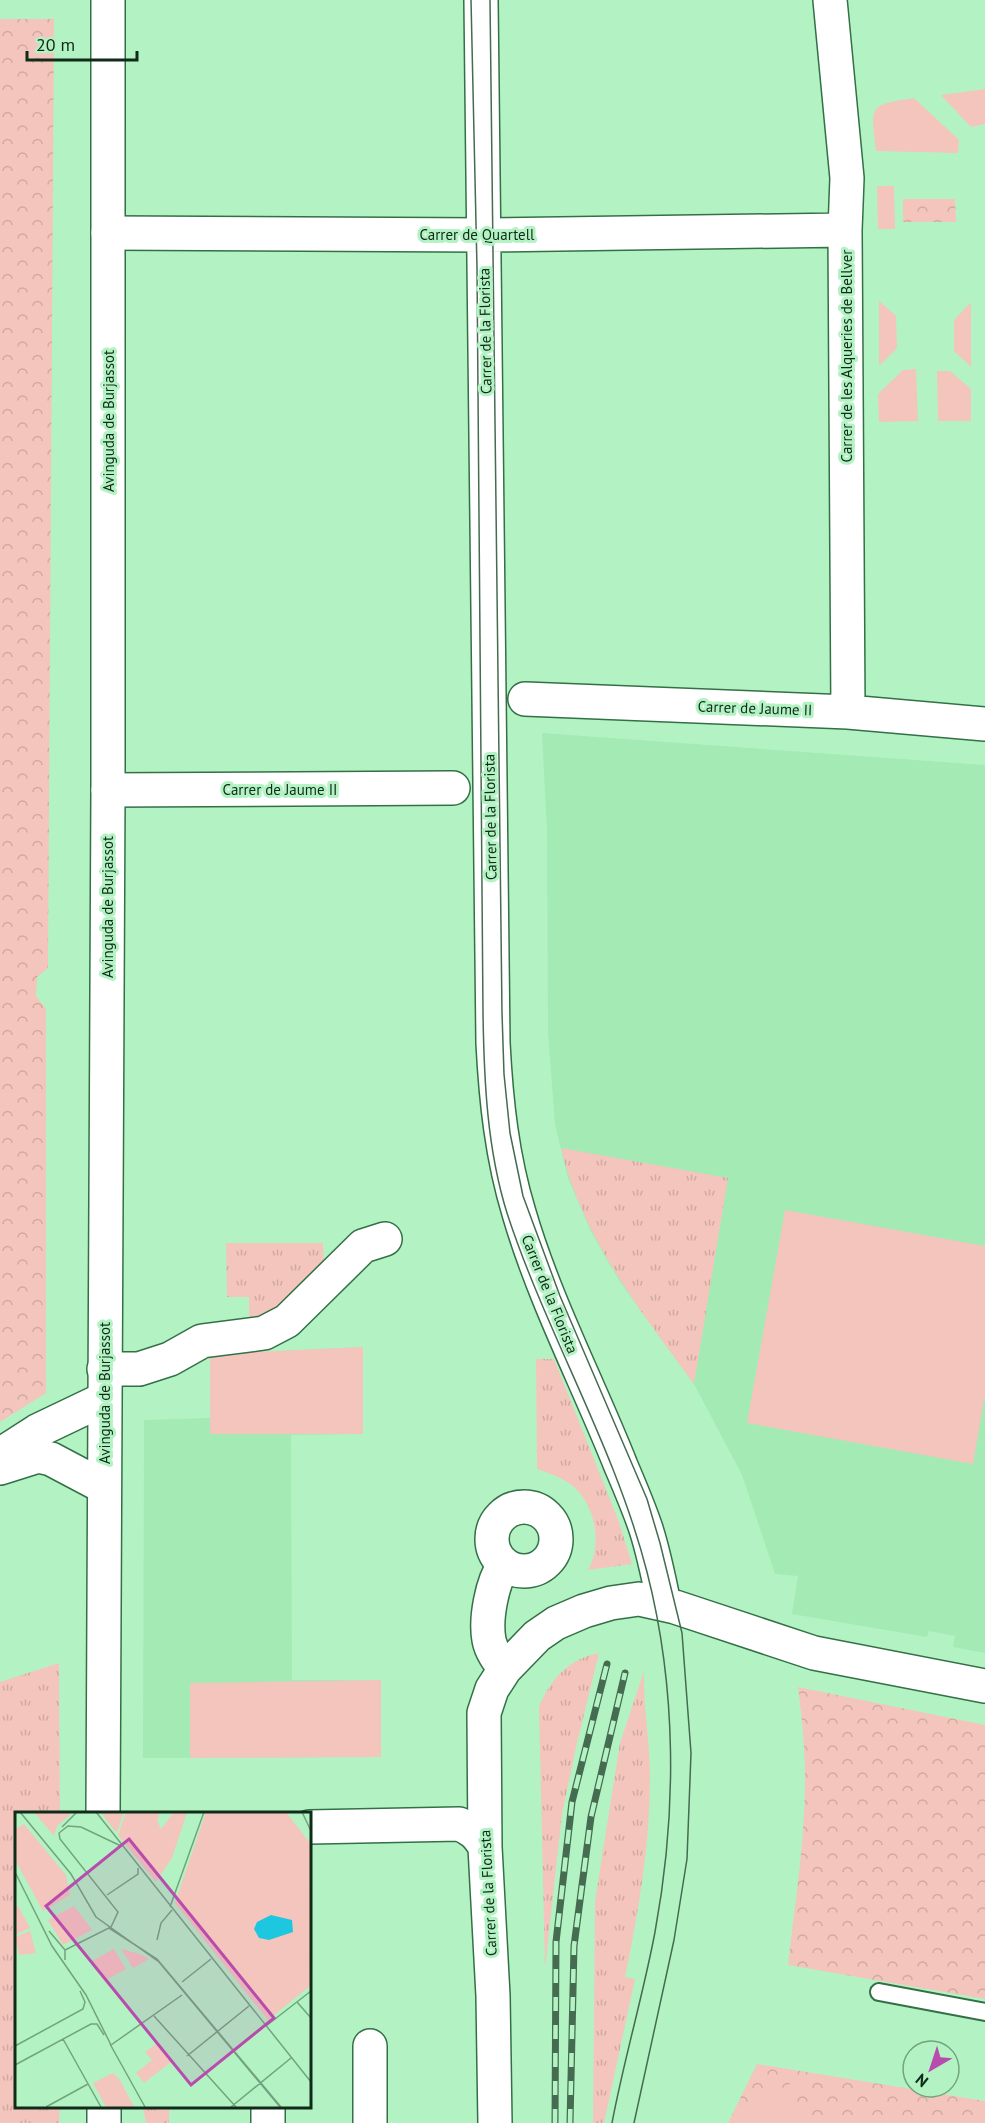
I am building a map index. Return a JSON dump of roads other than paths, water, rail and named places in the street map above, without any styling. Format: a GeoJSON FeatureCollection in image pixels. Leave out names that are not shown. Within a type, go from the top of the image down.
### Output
{"type":"FeatureCollection","features":[{"type":"Feature","properties":{"kind":"street","name":"Avinguda de Burjassot"},"geometry":{"type":"LineString","coordinates":[[103,1812],[108,790],[108,0]]}},
{"type":"Feature","properties":{"kind":"street","name":"Carrer de la Florista"},"geometry":{"type":"LineString","coordinates":[[481,0],[493,1043],[496,1101],[509,1180],[531,1249],[637,1504],[646,1529],[664,1604]]}},
{"type":"Feature","properties":{"kind":"street","name":"Carrer de les Alqueries de Bellver"},"geometry":{"type":"LineString","coordinates":[[830,0],[847,178],[848,712]]}},
{"type":"Feature","properties":{"kind":"street","name":"Carrer de Quartell"},"geometry":{"type":"LineString","coordinates":[[108,233],[484,235],[846,230]]}},
{"type":"Feature","properties":{"kind":"street","name":"Carrer de Jaume II"},"geometry":{"type":"LineString","coordinates":[[525,699],[848,712],[985,724]]}},
{"type":"Feature","properties":{"kind":"street","name":"Carrer de Jaume II"},"geometry":{"type":"LineString","coordinates":[[108,790],[453,788]]}},
{"type":"Feature","properties":{"kind":"street"},"geometry":{"type":"LineString","coordinates":[[0,1455],[104,1384],[170,1359],[202,1341],[264,1333],[287,1321],[363,1246],[385,1239]]}},
{"type":"Feature","properties":{"kind":"street"},"geometry":{"type":"LineString","coordinates":[[0,1468],[38,1456],[51,1460],[104,1487]]}},
{"type":"Feature","properties":{"kind":"street"},"geometry":{"type":"LineString","coordinates":[[504,1564],[494,1586],[488,1623],[489,1640],[494,1654],[505,1669]]}},
{"type":"Feature","properties":{"kind":"street","name":"Carrer de la Florista"},"geometry":{"type":"LineString","coordinates":[[495,2123],[493,1996],[485,1847],[484,1713],[492,1689],[505,1669],[537,1636],[556,1623],[584,1611],[611,1603],[639,1599],[664,1604],[814,1653],[985,1686]]}},
{"type":"Feature","properties":{"kind":"street"},"geometry":{"type":"LineString","coordinates":[[310,1827],[459,1824],[477,1834],[485,1847]]}},
{"type":"Feature","properties":{"kind":"street"},"geometry":{"type":"LineString","coordinates":[[370,2046],[370,2123]]}},
{"type":"Feature","properties":{"kind":"lane"},"geometry":{"type":"LineString","coordinates":[[879,1992],[985,2012]]}},
{"type":"Feature","properties":{"kind":"tram line"},"geometry":{"type":"LineString","coordinates":[[471,0],[477,268],[483,1013],[488,1114],[495,1164],[507,1213],[541,1303],[617,1480],[633,1526],[657,1616],[669,1706],[670,1797],[662,1887],[650,1956],[612,2123]]}},
{"type":"Feature","properties":{"kind":"tram line"},"geometry":{"type":"LineString","coordinates":[[490,0],[502,1013],[504,1074],[510,1133],[523,1196],[560,1296],[647,1499],[660,1543],[682,1633],[691,1753],[687,1859],[674,1940],[634,2123]]}},
{"type":"Feature","properties":{"kind":"railway"},"geometry":{"type":"LineString","coordinates":[[555,2123],[556,1942],[572,1802],[607,1664]]}},
{"type":"Feature","properties":{"kind":"railway"},"geometry":{"type":"LineString","coordinates":[[570,2123],[574,1946],[591,1817],[625,1673]]}}]}
